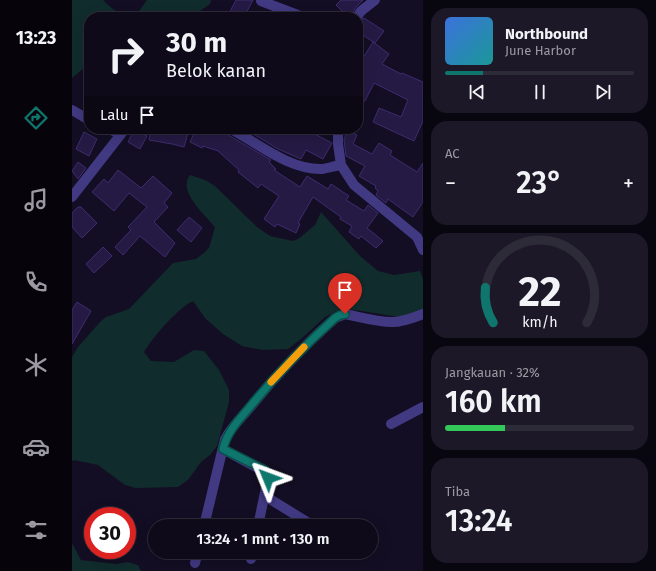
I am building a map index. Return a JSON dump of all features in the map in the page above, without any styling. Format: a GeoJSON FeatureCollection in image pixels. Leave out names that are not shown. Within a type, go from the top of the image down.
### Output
{"type":"FeatureCollection","features":[{"type":"Feature","properties":{"kind":"street"},"geometry":{"type":"LineString","coordinates":[[360,12],[375,0]]}},
{"type":"Feature","properties":{"kind":"street"},"geometry":{"type":"LineString","coordinates":[[261,1],[290,12]]}},
{"type":"Feature","properties":{"kind":"street"},"geometry":{"type":"LineString","coordinates":[[72,110],[84,117]]}},
{"type":"Feature","properties":{"kind":"street"},"geometry":{"type":"LineString","coordinates":[[72,197],[121,134]]}},
{"type":"Feature","properties":{"kind":"street"},"geometry":{"type":"LineString","coordinates":[[240,134],[276,155],[306,168],[322,169],[341,165]]}},
{"type":"Feature","properties":{"kind":"street"},"geometry":{"type":"LineString","coordinates":[[338,134],[341,165],[354,185],[420,234],[423,250]]}},
{"type":"Feature","properties":{"kind":"street"},"geometry":{"type":"LineString","coordinates":[[206,519],[225,439],[230,431],[263,391],[294,357],[335,318],[345,314],[376,321],[392,322],[413,318],[423,314]]}},
{"type":"Feature","properties":{"kind":"street"},"geometry":{"type":"LineString","coordinates":[[391,424],[423,407]]}},
{"type":"Feature","properties":{"kind":"street"},"geometry":{"type":"LineString","coordinates":[[223,449],[267,472],[268,478],[260,519]]}},
{"type":"Feature","properties":{"kind":"street"},"geometry":{"type":"LineString","coordinates":[[265,496],[302,519]]}},
{"type":"Feature","properties":{"kind":"street"},"geometry":{"type":"LineString","coordinates":[[195,563],[196,559]]}},
{"type":"Feature","properties":{"kind":"green space"},"geometry":{"type":"Polygon","coordinates":[[[72,0],[103,0],[118,12],[84,12],[84,68],[72,78],[72,0]]]}},
{"type":"Feature","properties":{"kind":"green space"},"geometry":{"type":"Polygon","coordinates":[[[147,0],[211,0],[210,4],[198,12],[138,12],[147,0]]]}},
{"type":"Feature","properties":{"kind":"green space"},"geometry":{"type":"Polygon","coordinates":[[[190,175],[205,180],[215,186],[257,227],[270,236],[293,241],[298,239],[315,225],[321,212],[360,256],[378,271],[394,275],[420,271],[423,279],[423,310],[400,317],[342,308],[325,317],[288,349],[263,350],[242,346],[223,334],[205,318],[193,301],[180,310],[166,324],[144,352],[151,361],[174,362],[194,350],[204,351],[219,370],[229,390],[229,402],[217,446],[210,455],[201,462],[188,480],[178,487],[136,488],[125,485],[98,465],[74,460],[72,461],[72,357],[78,347],[101,321],[106,317],[129,309],[173,263],[196,259],[209,248],[215,227],[199,209],[190,195],[187,188],[187,181],[190,175]]]}},
{"type":"Feature","properties":{"kind":"green space"},"geometry":{"type":"Polygon","coordinates":[[[72,543],[81,560],[116,564],[127,562],[138,565],[141,571],[72,571],[72,543]]]}},
{"type":"Feature","properties":{"kind":"building"},"geometry":{"type":"Polygon","coordinates":[[[236,0],[253,0],[247,12],[230,12],[236,0]]]}},
{"type":"Feature","properties":{"kind":"building"},"geometry":{"type":"Polygon","coordinates":[[[341,0],[363,0],[353,12],[343,12],[336,5],[341,0]]]}},
{"type":"Feature","properties":{"kind":"building"},"geometry":{"type":"Polygon","coordinates":[[[364,18],[384,31],[375,43],[363,35],[364,18]]]}},
{"type":"Feature","properties":{"kind":"building"},"geometry":{"type":"Polygon","coordinates":[[[373,42],[389,54],[382,64],[401,74],[402,73],[423,82],[423,121],[414,141],[373,122],[379,108],[401,117],[408,100],[374,83],[365,101],[363,100],[363,58],[373,42]]]}},
{"type":"Feature","properties":{"kind":"building"},"geometry":{"type":"Polygon","coordinates":[[[84,132],[84,134],[88,134],[97,139],[89,156],[76,149],[84,132]]]}},
{"type":"Feature","properties":{"kind":"building"},"geometry":{"type":"Polygon","coordinates":[[[132,134],[143,134],[147,136],[140,149],[128,142],[132,134]]]}},
{"type":"Feature","properties":{"kind":"building"},"geometry":{"type":"Polygon","coordinates":[[[150,134],[188,134],[184,147],[149,140],[150,134]]]}},
{"type":"Feature","properties":{"kind":"building"},"geometry":{"type":"Polygon","coordinates":[[[194,134],[227,134],[271,160],[269,162],[276,169],[274,170],[300,187],[307,176],[328,189],[331,184],[349,196],[346,200],[364,211],[368,205],[378,213],[367,228],[383,241],[376,248],[361,236],[359,239],[349,232],[352,226],[340,219],[341,217],[313,197],[298,223],[300,224],[296,233],[277,224],[275,227],[264,219],[279,196],[261,184],[258,188],[238,172],[239,170],[218,151],[203,146],[202,148],[190,142],[194,134]]]}},
{"type":"Feature","properties":{"kind":"building"},"geometry":{"type":"Polygon","coordinates":[[[253,134],[315,134],[332,143],[323,159],[306,150],[301,159],[278,149],[253,134]]]}},
{"type":"Feature","properties":{"kind":"building"},"geometry":{"type":"Polygon","coordinates":[[[346,134],[357,135],[353,144],[372,154],[379,143],[392,151],[390,155],[417,172],[423,163],[423,202],[413,217],[388,199],[386,203],[376,195],[378,191],[375,188],[376,186],[359,176],[365,166],[346,156],[344,139],[346,134]]]}},
{"type":"Feature","properties":{"kind":"building"},"geometry":{"type":"Polygon","coordinates":[[[78,162],[86,168],[78,179],[72,171],[78,162]]]}},
{"type":"Feature","properties":{"kind":"building"},"geometry":{"type":"Polygon","coordinates":[[[118,170],[141,188],[153,176],[172,193],[164,203],[168,207],[154,222],[175,243],[165,257],[140,236],[123,255],[115,247],[131,230],[128,227],[147,207],[129,193],[114,211],[92,192],[104,179],[108,183],[118,170]]]}},
{"type":"Feature","properties":{"kind":"building"},"geometry":{"type":"Polygon","coordinates":[[[78,207],[81,207],[97,223],[82,238],[72,227],[72,213],[78,207]]]}},
{"type":"Feature","properties":{"kind":"building"},"geometry":{"type":"Polygon","coordinates":[[[189,217],[202,228],[191,242],[177,230],[189,217]]]}},
{"type":"Feature","properties":{"kind":"building"},"geometry":{"type":"Polygon","coordinates":[[[103,247],[112,256],[94,273],[86,264],[103,247]]]}},
{"type":"Feature","properties":{"kind":"building"},"geometry":{"type":"Polygon","coordinates":[[[77,302],[91,311],[72,344],[72,310],[77,302]]]}},
{"type":"Feature","properties":{"kind":"slow traffic"},"geometry":{"type":"LineString","coordinates":[[271,382],[304,347]]}},
{"type":"Feature","properties":{"kind":"route"},"geometry":{"type":"LineString","coordinates":[[268,478],[265,470],[223,449],[225,439],[263,391],[294,357],[335,318],[345,314]]}}]}
